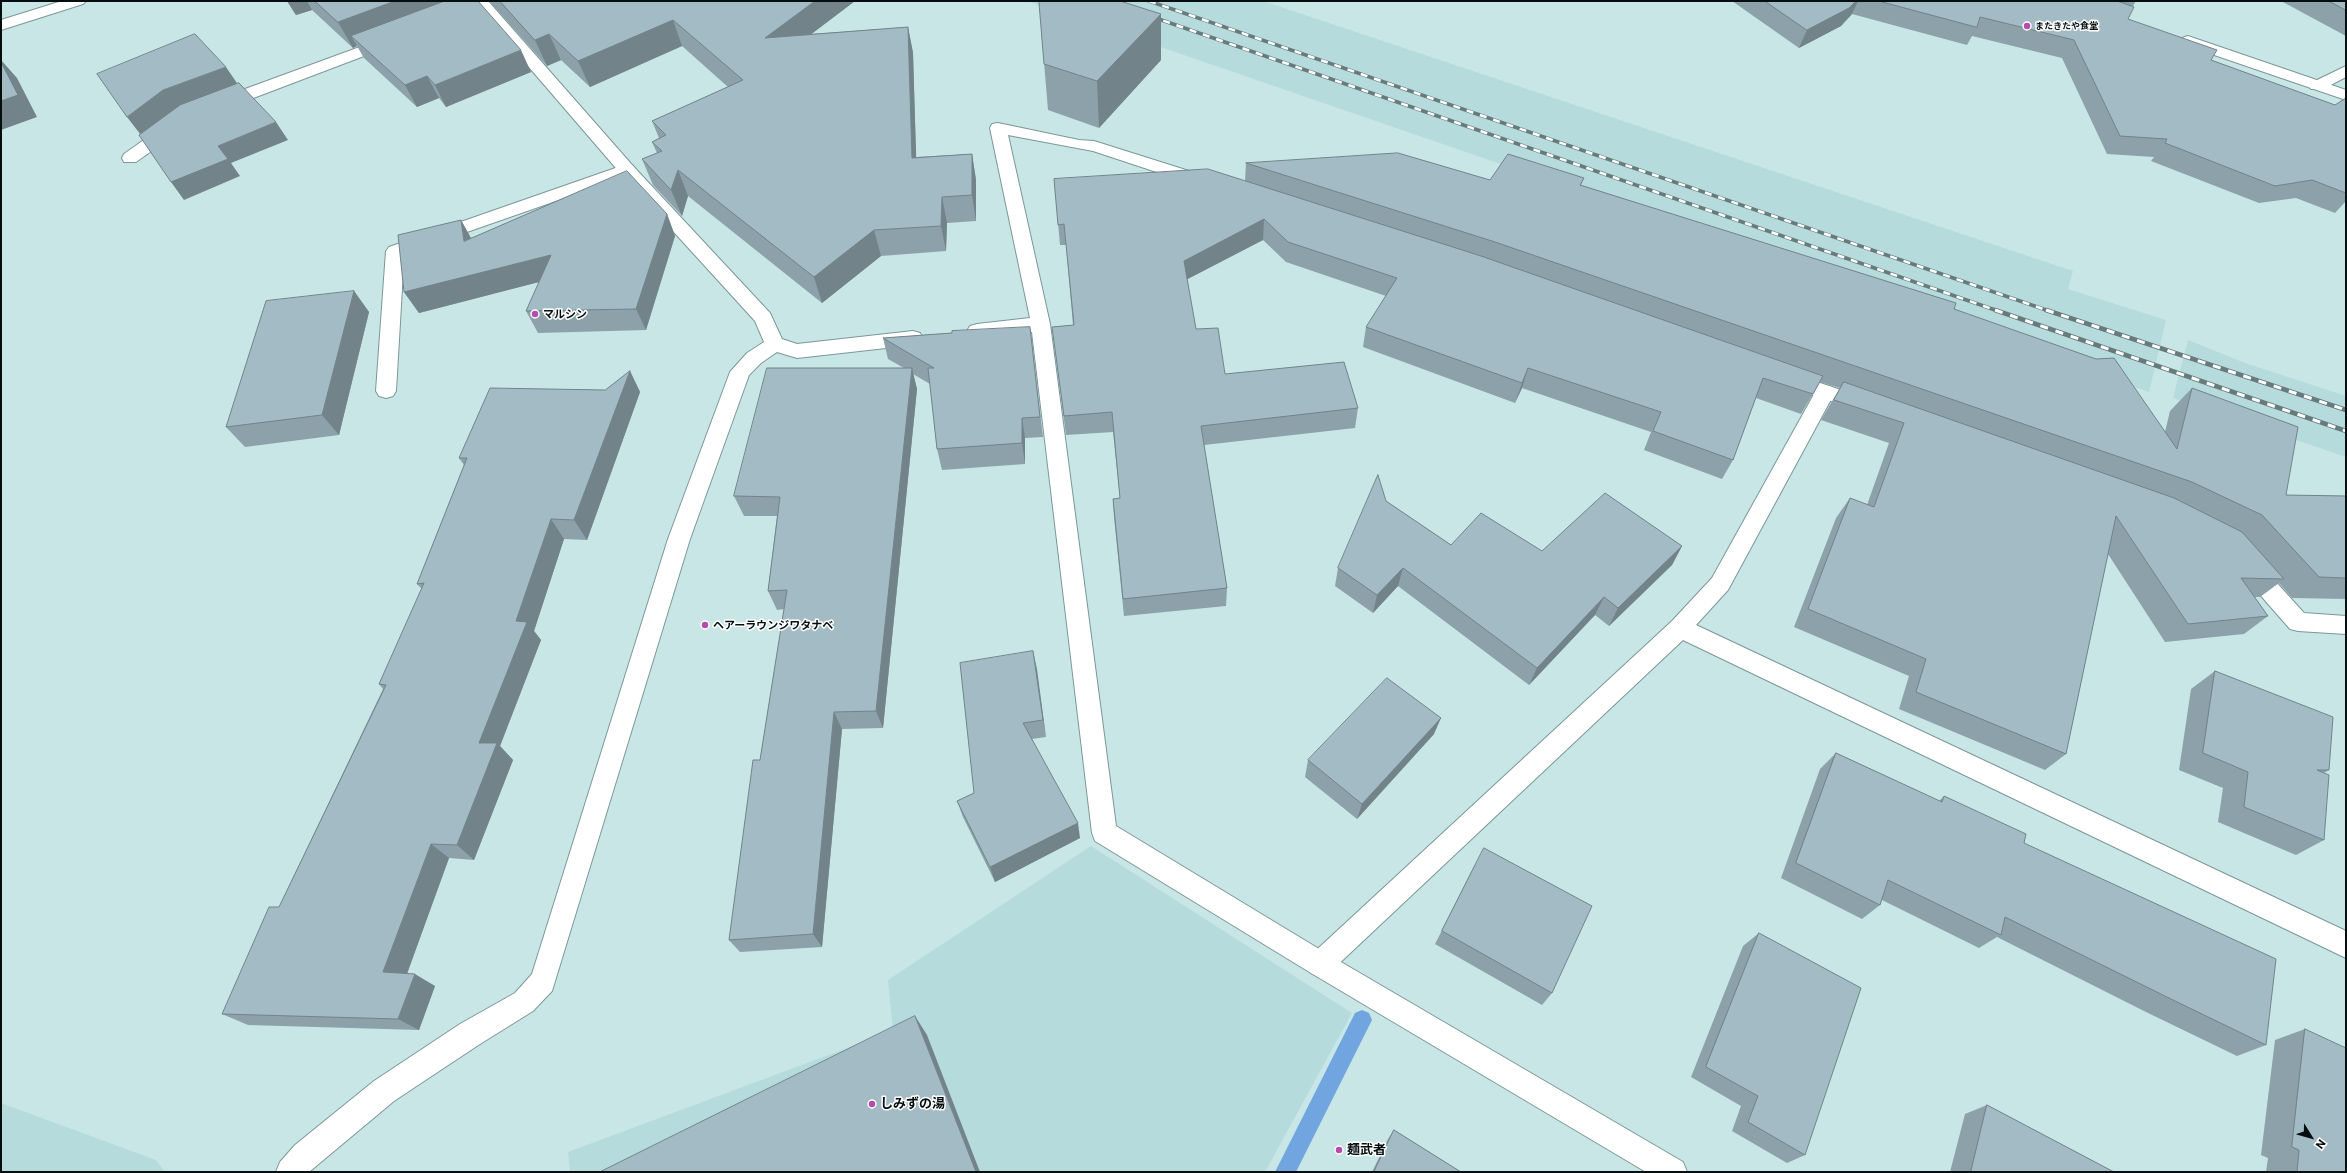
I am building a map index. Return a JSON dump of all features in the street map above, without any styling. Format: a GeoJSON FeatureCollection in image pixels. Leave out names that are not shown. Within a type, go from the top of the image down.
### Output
{"type":"FeatureCollection","features":[{"type":"Feature","properties":{"kind":"street"},"geometry":{"type":"LineString","coordinates":[[1,26],[78,1]]}},
{"type":"Feature","properties":{"kind":"street"},"geometry":{"type":"LineString","coordinates":[[478,6],[763,318],[776,344],[797,351],[931,336]]}},
{"type":"Feature","properties":{"kind":"street"},"geometry":{"type":"LineString","coordinates":[[208,109],[402,37]]}},
{"type":"Feature","properties":{"kind":"street"},"geometry":{"type":"LineString","coordinates":[[2175,37],[2346,95]]}},
{"type":"Feature","properties":{"kind":"street"},"geometry":{"type":"LineString","coordinates":[[2317,86],[2346,71]]}},
{"type":"Feature","properties":{"kind":"street"},"geometry":{"type":"LineString","coordinates":[[130,158],[186,118]]}},
{"type":"Feature","properties":{"kind":"street"},"geometry":{"type":"LineString","coordinates":[[1222,187],[1094,146],[1079,145],[998,128],[1041,324],[1104,833],[1320,964],[1672,1172]]}},
{"type":"Feature","properties":{"kind":"street"},"geometry":{"type":"LineString","coordinates":[[386,391],[395,251],[627,170]]}},
{"type":"Feature","properties":{"kind":"street"},"geometry":{"type":"LineString","coordinates":[[962,333],[1041,324]]}},
{"type":"Feature","properties":{"kind":"street"},"geometry":{"type":"LineString","coordinates":[[290,1172],[305,1155],[384,1090],[470,1034],[524,1002],[543,982],[678,540],[740,372],[754,358],[776,344]]}},
{"type":"Feature","properties":{"kind":"street"},"geometry":{"type":"LineString","coordinates":[[1773,373],[1877,410]]}},
{"type":"Feature","properties":{"kind":"street"},"geometry":{"type":"LineString","coordinates":[[1320,964],[1680,628],[1720,584],[1825,392]]}},
{"type":"Feature","properties":{"kind":"street"},"geometry":{"type":"LineString","coordinates":[[2233,550],[2298,622],[2346,625]]}},
{"type":"Feature","properties":{"kind":"street"},"geometry":{"type":"LineString","coordinates":[[1680,628],[2346,945]]}},
{"type":"Feature","properties":{"kind":"shaded area"},"geometry":{"type":"Polygon","coordinates":[[[1027,1],[1263,1],[2073,271],[2068,289],[2166,320],[2149,392],[1800,267],[1027,1]]]}},
{"type":"Feature","properties":{"kind":"shaded area"},"geometry":{"type":"Polygon","coordinates":[[[2188,340],[2245,363],[2346,396],[2346,457],[2173,398],[2188,340]]]}},
{"type":"Feature","properties":{"kind":"shaded area","name":"しみずの湯"},"geometry":{"type":"Polygon","coordinates":[[[1091,846],[1352,1013],[1265,1172],[570,1172],[568,1152],[893,1031],[888,980],[1091,846]]]}},
{"type":"Feature","properties":{"kind":"shaded area"},"geometry":{"type":"Polygon","coordinates":[[[1,1103],[156,1160],[165,1172],[1,1172],[1,1103]]]}},
{"type":"Feature","properties":{"kind":"building"},"geometry":{"type":"Polygon","coordinates":[[[315,1],[395,1],[338,22],[315,1]]]}},
{"type":"Feature","properties":{"kind":"building"},"geometry":{"type":"Polygon","coordinates":[[[445,1],[478,1],[521,50],[435,85],[427,76],[405,85],[351,36],[445,1]]]}},
{"type":"Feature","properties":{"kind":"building"},"geometry":{"type":"Polygon","coordinates":[[[500,1],[815,1],[765,38],[908,27],[912,158],[972,154],[972,195],[942,197],[941,226],[874,230],[814,277],[678,170],[671,190],[642,159],[662,151],[652,142],[666,135],[652,121],[743,80],[673,20],[578,61],[549,34],[535,40],[500,1]]]}},
{"type":"Feature","properties":{"kind":"building"},"geometry":{"type":"Polygon","coordinates":[[[1040,1],[1120,1],[1161,14],[1097,81],[1044,64],[1040,1]]]}},
{"type":"Feature","properties":{"kind":"building"},"geometry":{"type":"Polygon","coordinates":[[[1765,1],[1856,1],[1849,8],[1807,30],[1765,1]]]}},
{"type":"Feature","properties":{"kind":"building"},"geometry":{"type":"Polygon","coordinates":[[[1879,1],[2117,1],[2134,7],[2128,19],[2217,50],[2211,60],[2335,105],[2346,98],[2346,193],[2312,180],[2275,186],[2165,143],[2167,139],[2120,136],[2074,40],[1980,17],[1977,27],[1879,1]]]}},
{"type":"Feature","properties":{"kind":"building"},"geometry":{"type":"Polygon","coordinates":[[[2329,1],[2346,1],[2346,10],[2329,1]]]}},
{"type":"Feature","properties":{"kind":"building"},"geometry":{"type":"Polygon","coordinates":[[[195,34],[226,67],[163,90],[127,117],[97,74],[195,34]]]}},
{"type":"Feature","properties":{"kind":"building"},"geometry":{"type":"Polygon","coordinates":[[[1,62],[18,95],[1,101],[1,62]]]}},
{"type":"Feature","properties":{"kind":"building"},"geometry":{"type":"Polygon","coordinates":[[[239,83],[276,122],[218,146],[228,159],[171,182],[139,135],[180,105],[239,83]]]}},
{"type":"Feature","properties":{"kind":"building"},"geometry":{"type":"Polygon","coordinates":[[[1398,153],[1490,180],[1508,154],[1584,178],[1580,185],[1956,303],[1954,309],[2096,359],[2114,358],[2177,449],[2192,388],[2298,427],[2286,495],[2346,496],[2346,578],[2319,577],[2262,515],[2192,482],[1495,242],[1246,163],[1398,153]]]}},
{"type":"Feature","properties":{"kind":"building"},"geometry":{"type":"Polygon","coordinates":[[[1208,169],[1481,256],[1823,376],[1813,394],[1763,378],[1733,460],[1653,431],[1661,412],[1528,368],[1522,383],[1366,327],[1397,278],[1288,242],[1264,219],[1184,261],[1196,329],[1218,328],[1225,374],[1344,362],[1358,408],[1201,426],[1227,588],[1123,599],[1113,499],[1120,498],[1112,412],[1064,416],[1052,327],[1074,325],[1064,224],[1058,225],[1054,179],[1208,169]]]}},
{"type":"Feature","properties":{"kind":"building"},"geometry":{"type":"Polygon","coordinates":[[[627,171],[667,214],[636,309],[526,311],[551,255],[404,292],[398,235],[461,220],[464,241],[627,171]]]}},
{"type":"Feature","properties":{"kind":"building"},"geometry":{"type":"Polygon","coordinates":[[[354,291],[322,415],[226,427],[266,301],[354,291]]]}},
{"type":"Feature","properties":{"kind":"building"},"geometry":{"type":"Polygon","coordinates":[[[1030,327],[1040,417],[1022,418],[1022,443],[937,449],[928,368],[934,368],[883,338],[952,333],[952,331],[1030,327]]]}},
{"type":"Feature","properties":{"kind":"building"},"geometry":{"type":"Polygon","coordinates":[[[767,368],[912,368],[876,711],[834,712],[813,934],[729,940],[753,760],[760,760],[787,590],[768,591],[780,497],[734,496],[767,368]]]}},
{"type":"Feature","properties":{"kind":"building"},"geometry":{"type":"Polygon","coordinates":[[[630,371],[574,520],[551,519],[516,621],[527,622],[479,743],[497,743],[457,845],[431,844],[383,972],[415,974],[398,1019],[222,1014],[269,907],[279,907],[386,685],[379,684],[424,583],[417,584],[467,458],[459,458],[490,388],[605,390],[630,371]]]}},
{"type":"Feature","properties":{"kind":"building"},"geometry":{"type":"Polygon","coordinates":[[[1844,382],[2174,498],[2242,532],[2284,579],[2241,578],[2268,616],[2188,624],[2116,516],[2066,754],[1916,692],[1926,659],[1808,609],[1850,498],[1874,507],[1904,423],[1834,400],[1844,382]]]}},
{"type":"Feature","properties":{"kind":"building"},"geometry":{"type":"Polygon","coordinates":[[[1378,475],[1386,501],[1451,545],[1481,513],[1542,551],[1605,493],[1682,546],[1618,608],[1604,597],[1537,668],[1403,568],[1377,595],[1338,568],[1378,475]]]}},
{"type":"Feature","properties":{"kind":"building"},"geometry":{"type":"Polygon","coordinates":[[[1033,651],[1043,720],[1023,723],[1078,823],[990,867],[957,801],[974,793],[960,663],[1033,651]]]}},
{"type":"Feature","properties":{"kind":"building"},"geometry":{"type":"Polygon","coordinates":[[[2215,671],[2333,717],[2329,770],[2317,770],[2329,775],[2324,840],[2244,807],[2248,772],[2203,753],[2215,671]]]}},
{"type":"Feature","properties":{"kind":"building"},"geometry":{"type":"Polygon","coordinates":[[[1387,678],[1441,718],[1362,804],[1308,760],[1387,678]]]}},
{"type":"Feature","properties":{"kind":"building"},"geometry":{"type":"Polygon","coordinates":[[[1836,753],[1942,802],[1944,796],[2026,834],[2024,843],[2276,959],[2266,1045],[2005,917],[2001,935],[1888,880],[1880,905],[1796,863],[1836,753]]]}},
{"type":"Feature","properties":{"kind":"building"},"geometry":{"type":"Polygon","coordinates":[[[1484,848],[1592,906],[1552,993],[1442,931],[1484,848]]]}},
{"type":"Feature","properties":{"kind":"building"},"geometry":{"type":"Polygon","coordinates":[[[1759,933],[1861,988],[1805,1155],[1748,1122],[1758,1096],[1706,1067],[1759,933]]]}},
{"type":"Feature","properties":{"kind":"building","name":"しみずの湯"},"geometry":{"type":"Polygon","coordinates":[[[915,1016],[976,1172],[600,1172],[915,1016]]]}},
{"type":"Feature","properties":{"kind":"building"},"geometry":{"type":"Polygon","coordinates":[[[2305,1029],[2346,1048],[2346,1172],[2297,1172],[2299,1150],[2292,1147],[2305,1029]]]}},
{"type":"Feature","properties":{"kind":"building"},"geometry":{"type":"Polygon","coordinates":[[[1987,1105],[2114,1172],[1971,1172],[1987,1105]]]}},
{"type":"Feature","properties":{"kind":"building"},"geometry":{"type":"Polygon","coordinates":[[[1394,1130],[1461,1172],[1374,1172],[1394,1130]]]}},
{"type":"Feature","properties":{"kind":"waterway"},"geometry":{"type":"LineString","coordinates":[[1285,1172],[1362,1020]]}},
{"type":"Feature","properties":{"kind":"railway"},"geometry":{"type":"LineString","coordinates":[[1149,1],[2049,311]]}},
{"type":"Feature","properties":{"kind":"railway"},"geometry":{"type":"LineString","coordinates":[[1150,16],[1998,311]]}},
{"type":"Feature","properties":{"kind":"railway"},"geometry":{"type":"LineString","coordinates":[[1995,310],[2346,431]]}},
{"type":"Feature","properties":{"kind":"railway"},"geometry":{"type":"LineString","coordinates":[[2049,311],[2346,410]]}},
{"type":"Feature","properties":{"kind":"place","name":"またきたや食堂"},"geometry":{"type":"Point","coordinates":[2027,26]}},
{"type":"Feature","properties":{"kind":"place","name":"マルシン"},"geometry":{"type":"Point","coordinates":[535,314]}},
{"type":"Feature","properties":{"kind":"place","name":"ヘアーラウンジワタナベ"},"geometry":{"type":"Point","coordinates":[705,625]}},
{"type":"Feature","properties":{"kind":"place","name":"しみずの湯"},"geometry":{"type":"Point","coordinates":[872,1104]}},
{"type":"Feature","properties":{"kind":"place","name":"麺武者"},"geometry":{"type":"Point","coordinates":[1339,1150]}}]}
